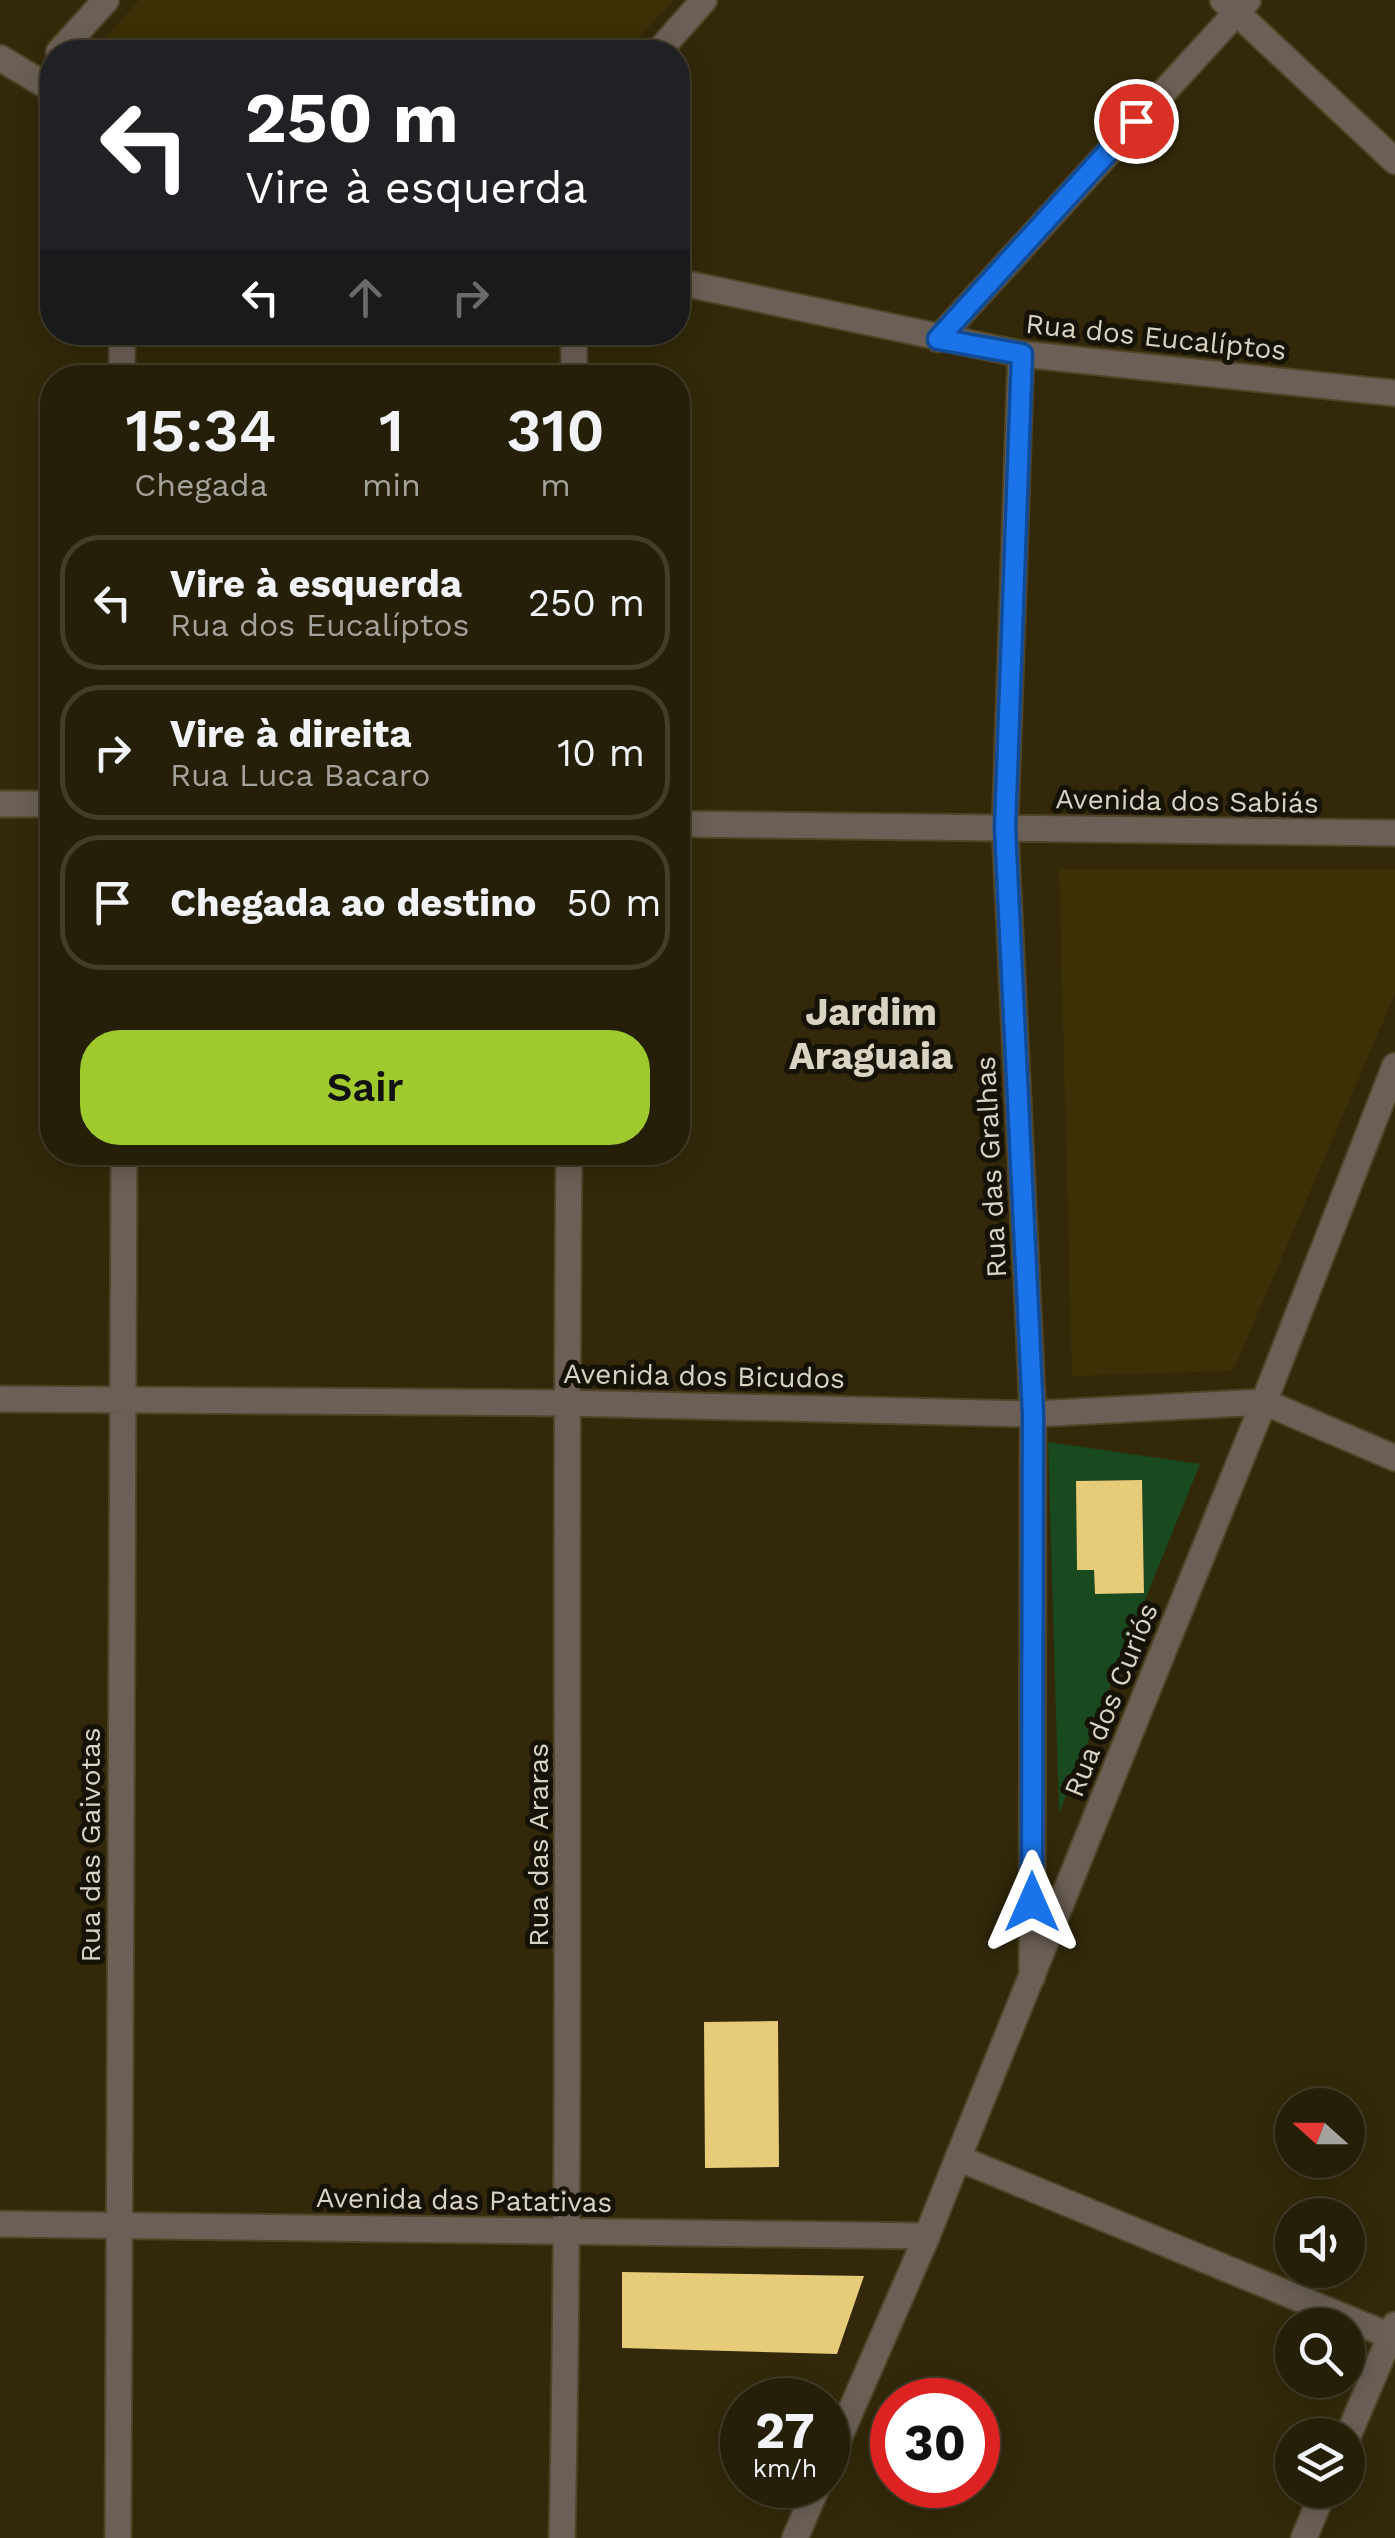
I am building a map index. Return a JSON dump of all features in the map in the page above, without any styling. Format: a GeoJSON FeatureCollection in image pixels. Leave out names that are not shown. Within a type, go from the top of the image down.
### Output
{"type":"FeatureCollection","features":[{"type":"Feature","properties":{"kind":"street"},"geometry":{"type":"LineString","coordinates":[[70,40],[106,0]]}},
{"type":"Feature","properties":{"kind":"street"},"geometry":{"type":"LineString","coordinates":[[669,40],[704,0]]}},
{"type":"Feature","properties":{"kind":"street"},"geometry":{"type":"LineString","coordinates":[[938,339],[1235,4],[1395,161]]}},
{"type":"Feature","properties":{"kind":"street"},"geometry":{"type":"LineString","coordinates":[[0,58],[40,82]]}},
{"type":"Feature","properties":{"kind":"street","name":"Rua dos Eucalíptos"},"geometry":{"type":"LineString","coordinates":[[690,285],[1022,354],[1395,393]]}},
{"type":"Feature","properties":{"kind":"street","name":"Rua das Gralhas"},"geometry":{"type":"LineString","coordinates":[[1022,354],[1005,828],[1033,1414],[1032,1977]]}},
{"type":"Feature","properties":{"kind":"street"},"geometry":{"type":"LineString","coordinates":[[0,804],[40,804]]}},
{"type":"Feature","properties":{"kind":"street","name":"Avenida dos Sabiás"},"geometry":{"type":"LineString","coordinates":[[690,824],[1395,834]]}},
{"type":"Feature","properties":{"kind":"street","name":"Rua dos Curiós"},"geometry":{"type":"LineString","coordinates":[[850,2413],[1032,1977],[1395,1066]]}},
{"type":"Feature","properties":{"kind":"street","name":"Rua das Gaivotas"},"geometry":{"type":"LineString","coordinates":[[118,2538],[124,1165]]}},
{"type":"Feature","properties":{"kind":"street","name":"Rua das Araras"},"geometry":{"type":"LineString","coordinates":[[562,2538],[569,2231],[569,1165]]}},
{"type":"Feature","properties":{"kind":"street","name":"Avenida dos Bicudos"},"geometry":{"type":"LineString","coordinates":[[0,1400],[566,1403],[1033,1414],[1264,1402],[1395,1458]]}},
{"type":"Feature","properties":{"kind":"street"},"geometry":{"type":"LineString","coordinates":[[958,2158],[1393,2333],[1356,2418]]}},
{"type":"Feature","properties":{"kind":"street","name":"Avenida das Patativas"},"geometry":{"type":"LineString","coordinates":[[0,2224],[927,2236]]}},
{"type":"Feature","properties":{"kind":"street"},"geometry":{"type":"LineString","coordinates":[[794,2538],[808,2508]]}},
{"type":"Feature","properties":{"kind":"street"},"geometry":{"type":"LineString","coordinates":[[1304,2538],[1316,2508]]}},
{"type":"Feature","properties":{"kind":"shaded area"},"geometry":{"type":"Polygon","coordinates":[[[139,0],[673,0],[637,40],[104,40],[139,0]]]}},
{"type":"Feature","properties":{"kind":"shaded area"},"geometry":{"type":"Polygon","coordinates":[[[1059,869],[1395,869],[1395,994],[1233,1371],[1072,1376],[1059,869]]]}},
{"type":"Feature","properties":{"kind":"green space"},"geometry":{"type":"Polygon","coordinates":[[[1048,1442],[1200,1464],[1059,1813],[1048,1442]],[[1142,1480],[1076,1481],[1077,1569],[1094,1570],[1095,1594],[1144,1593],[1142,1480]]]}},
{"type":"Feature","properties":{"kind":"building"},"geometry":{"type":"Polygon","coordinates":[[[1142,1480],[1144,1593],[1095,1594],[1094,1570],[1077,1570],[1076,1481],[1142,1480]]]}},
{"type":"Feature","properties":{"kind":"building"},"geometry":{"type":"Polygon","coordinates":[[[778,2021],[779,2167],[705,2168],[704,2022],[778,2021]]]}},
{"type":"Feature","properties":{"kind":"building"},"geometry":{"type":"Polygon","coordinates":[[[622,2272],[864,2276],[837,2354],[622,2348],[622,2272]]]}},
{"type":"Feature","properties":{"kind":"district","name":"Jardim Araguaia"},"geometry":{"type":"Point","coordinates":[871,1034]}},
{"type":"Feature","properties":{"kind":"route"},"geometry":{"type":"LineString","coordinates":[[1032,1902],[1033,1414],[1005,828],[1022,354],[938,339],[1136,121]]}}]}
